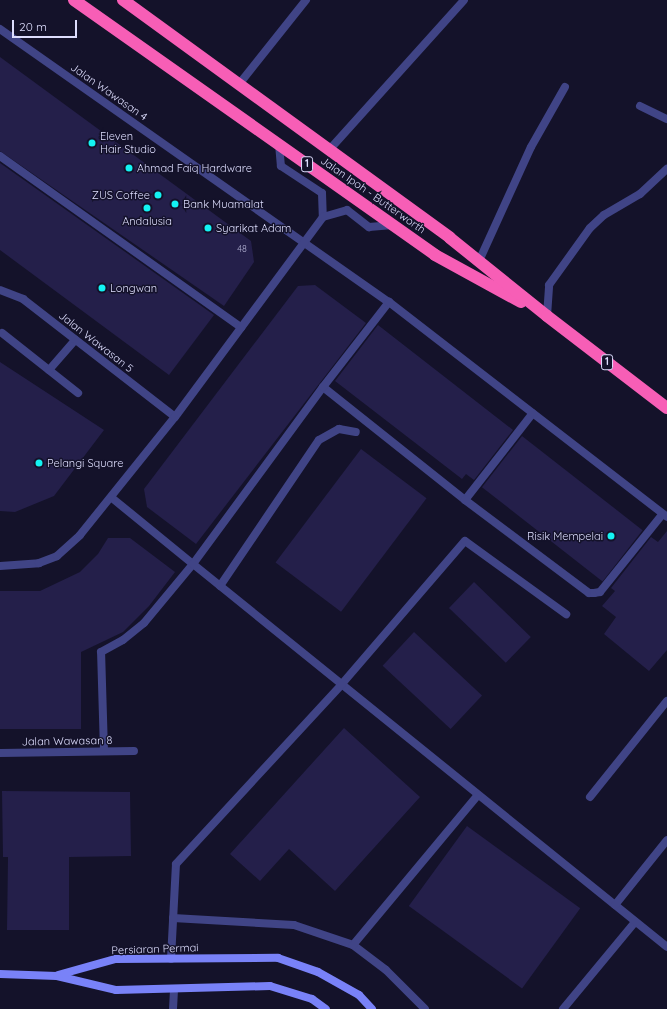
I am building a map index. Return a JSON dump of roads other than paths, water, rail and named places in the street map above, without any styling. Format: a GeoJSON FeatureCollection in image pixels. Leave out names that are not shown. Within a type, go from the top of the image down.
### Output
{"type":"FeatureCollection","features":[{"type":"Feature","properties":{"kind":"highway","name":"Jalan Ipoh - Butterworth"},"geometry":{"type":"LineString","coordinates":[[74,0],[435,255],[547,316]]}},
{"type":"Feature","properties":{"kind":"highway","name":"Jalan Ipoh - Butterworth"},"geometry":{"type":"LineString","coordinates":[[123,0],[330,149],[479,261],[547,316],[667,408]]}},
{"type":"Feature","properties":{"kind":"street"},"geometry":{"type":"LineString","coordinates":[[240,83],[306,0]]}},
{"type":"Feature","properties":{"kind":"street"},"geometry":{"type":"LineString","coordinates":[[330,149],[464,0]]}},
{"type":"Feature","properties":{"kind":"street","name":"Jalan Wawasan 4"},"geometry":{"type":"LineString","coordinates":[[0,29],[389,302],[665,516]]}},
{"type":"Feature","properties":{"kind":"street"},"geometry":{"type":"LineString","coordinates":[[479,261],[531,147],[565,87]]}},
{"type":"Feature","properties":{"kind":"street"},"geometry":{"type":"LineString","coordinates":[[640,106],[667,119]]}},
{"type":"Feature","properties":{"kind":"street"},"geometry":{"type":"LineString","coordinates":[[279,144],[282,166],[322,193],[323,217]]}},
{"type":"Feature","properties":{"kind":"street"},"geometry":{"type":"LineString","coordinates":[[0,156],[242,327]]}},
{"type":"Feature","properties":{"kind":"street"},"geometry":{"type":"LineString","coordinates":[[547,316],[549,285],[596,221],[640,194],[667,169]]}},
{"type":"Feature","properties":{"kind":"street"},"geometry":{"type":"LineString","coordinates":[[0,566],[23,566],[39,563],[57,556],[80,535],[112,498],[175,418],[323,217],[347,210],[369,227],[393,226]]}},
{"type":"Feature","properties":{"kind":"street","name":"Jalan Wawasan 5"},"geometry":{"type":"LineString","coordinates":[[0,290],[23,299],[175,418]]}},
{"type":"Feature","properties":{"kind":"street"},"geometry":{"type":"LineString","coordinates":[[104,751],[101,652],[123,640],[144,623],[193,564],[323,387],[389,302]]}},
{"type":"Feature","properties":{"kind":"street"},"geometry":{"type":"LineString","coordinates":[[2,333],[78,393]]}},
{"type":"Feature","properties":{"kind":"street"},"geometry":{"type":"LineString","coordinates":[[49,370],[75,340]]}},
{"type":"Feature","properties":{"kind":"street"},"geometry":{"type":"LineString","coordinates":[[323,387],[465,500],[588,592],[600,592],[665,516]]}},
{"type":"Feature","properties":{"kind":"street"},"geometry":{"type":"LineString","coordinates":[[465,500],[533,413]]}},
{"type":"Feature","properties":{"kind":"street"},"geometry":{"type":"LineString","coordinates":[[220,586],[319,440],[338,429],[356,432]]}},
{"type":"Feature","properties":{"kind":"street"},"geometry":{"type":"LineString","coordinates":[[112,498],[667,948]]}},
{"type":"Feature","properties":{"kind":"street"},"geometry":{"type":"LineString","coordinates":[[171,959],[176,864],[341,684],[465,540],[566,614]]}},
{"type":"Feature","properties":{"kind":"street"},"geometry":{"type":"LineString","coordinates":[[590,797],[667,701]]}},
{"type":"Feature","properties":{"kind":"street","name":"Jalan Wawasan 8"},"geometry":{"type":"LineString","coordinates":[[0,753],[134,751]]}},
{"type":"Feature","properties":{"kind":"street"},"geometry":{"type":"LineString","coordinates":[[353,945],[478,795]]}},
{"type":"Feature","properties":{"kind":"street"},"geometry":{"type":"LineString","coordinates":[[615,905],[667,840]]}},
{"type":"Feature","properties":{"kind":"street"},"geometry":{"type":"LineString","coordinates":[[173,918],[294,925],[353,945],[386,970],[425,1009]]}},
{"type":"Feature","properties":{"kind":"street"},"geometry":{"type":"LineString","coordinates":[[563,1009],[635,922]]}},
{"type":"Feature","properties":{"kind":"street","name":"Persiaran Permai"},"geometry":{"type":"LineString","coordinates":[[57,976],[114,959],[278,958],[318,972],[359,995],[372,1009]]}},
{"type":"Feature","properties":{"kind":"street"},"geometry":{"type":"LineString","coordinates":[[0,974],[57,976],[116,990],[270,986],[312,999],[326,1009]]}},
{"type":"Feature","properties":{"kind":"street"},"geometry":{"type":"LineString","coordinates":[[173,1009],[174,988]]}},
{"type":"Feature","properties":{"kind":"place","name":"Eleven Hair Studio"},"geometry":{"type":"Point","coordinates":[92,143]}},
{"type":"Feature","properties":{"kind":"place","name":"Ahmad Faiq Hardware"},"geometry":{"type":"Point","coordinates":[129,168]}},
{"type":"Feature","properties":{"kind":"place","name":"ZUS Coffee"},"geometry":{"type":"Point","coordinates":[158,195]}},
{"type":"Feature","properties":{"kind":"place","name":"Bank Muamalat"},"geometry":{"type":"Point","coordinates":[175,204]}},
{"type":"Feature","properties":{"kind":"place","name":"Andalusia"},"geometry":{"type":"Point","coordinates":[147,208]}},
{"type":"Feature","properties":{"kind":"place","name":"Syarikat Adam"},"geometry":{"type":"Point","coordinates":[208,228]}},
{"type":"Feature","properties":{"kind":"place","name":"Longwan"},"geometry":{"type":"Point","coordinates":[102,288]}},
{"type":"Feature","properties":{"kind":"place","name":"Pelangi Square"},"geometry":{"type":"Point","coordinates":[39,463]}},
{"type":"Feature","properties":{"kind":"place","name":"Risik Mempelai"},"geometry":{"type":"Point","coordinates":[611,536]}}]}
